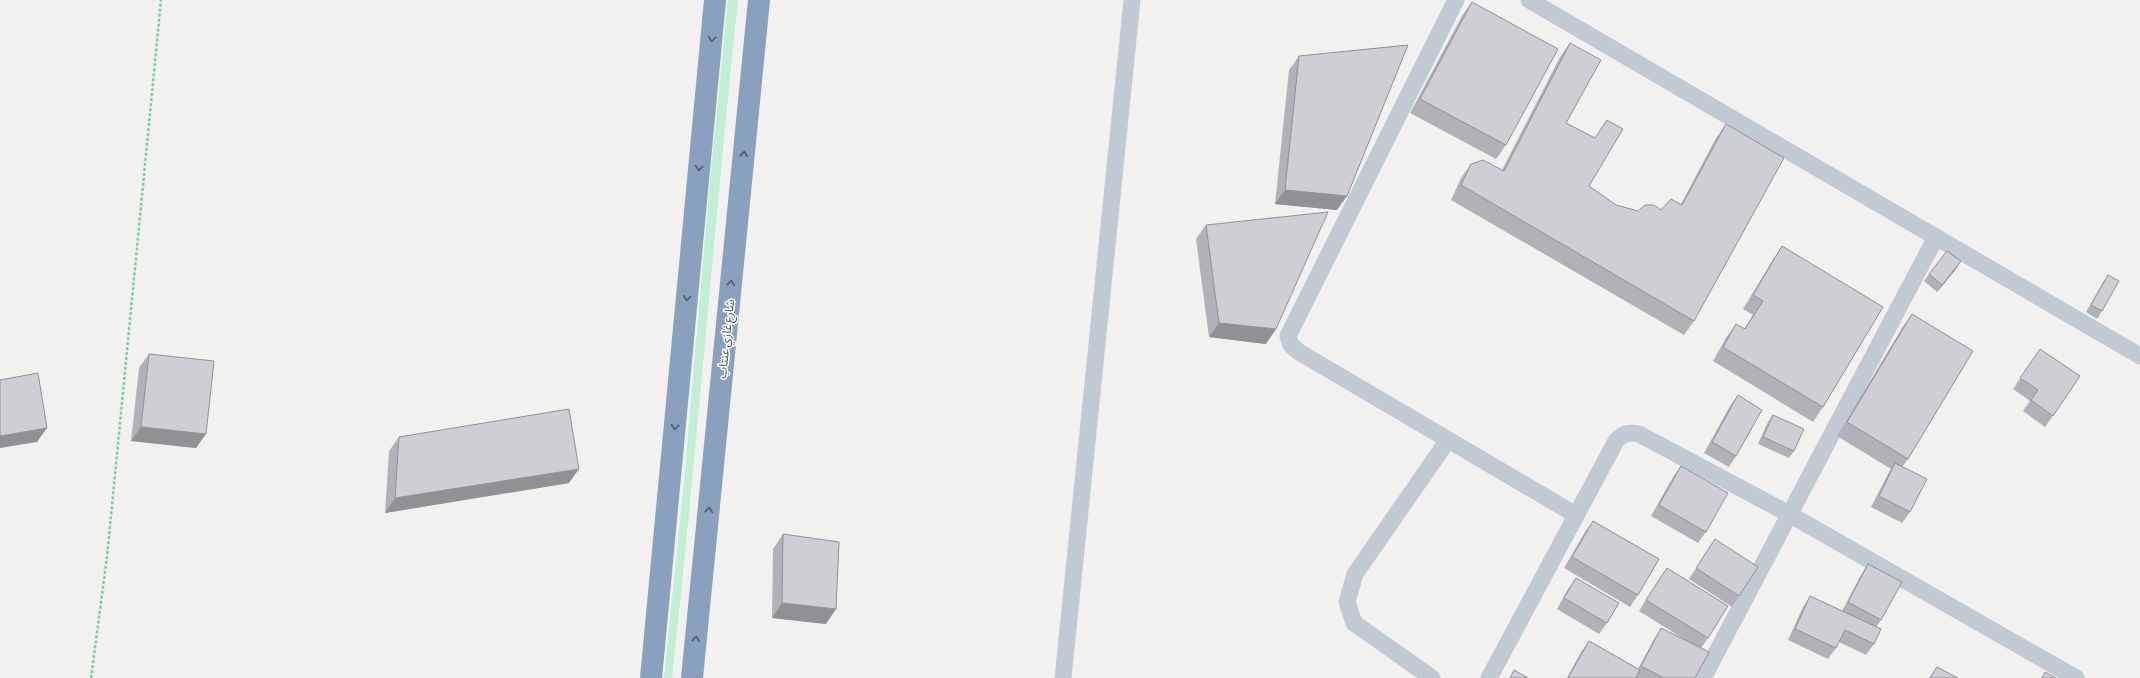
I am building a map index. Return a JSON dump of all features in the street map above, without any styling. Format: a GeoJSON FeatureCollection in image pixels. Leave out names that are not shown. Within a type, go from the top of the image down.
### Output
{"type":"FeatureCollection","features":[{"type":"Feature","properties":{"kind":"highway"},"geometry":{"type":"LineString","coordinates":[[651,678],[715,0]]}},
{"type":"Feature","properties":{"kind":"highway","name":"شارع غازي عنتاب"},"geometry":{"type":"LineString","coordinates":[[692,678],[759,0]]}},
{"type":"Feature","properties":{"kind":"street"},"geometry":{"type":"LineString","coordinates":[[1063,678],[1132,0]]}},
{"type":"Feature","properties":{"kind":"street"},"geometry":{"type":"LineString","coordinates":[[1456,0],[1288,336],[1291,345],[1299,352],[1576,515]]}},
{"type":"Feature","properties":{"kind":"street"},"geometry":{"type":"LineString","coordinates":[[1529,0],[2140,356]]}},
{"type":"Feature","properties":{"kind":"street"},"geometry":{"type":"LineString","coordinates":[[1703,678],[1936,237]]}},
{"type":"Feature","properties":{"kind":"street"},"geometry":{"type":"LineString","coordinates":[[1489,678],[1616,441],[1620,437],[1630,433],[1639,434],[1789,514],[2076,678]]}},
{"type":"Feature","properties":{"kind":"street"},"geometry":{"type":"LineString","coordinates":[[1432,678],[1354,623],[1348,602],[1355,574],[1448,440]]}},
{"type":"Feature","properties":{"kind":"path"},"geometry":{"type":"LineString","coordinates":[[91,678],[106,557],[161,0]]}},
{"type":"Feature","properties":{"kind":"green space"},"geometry":{"type":"Polygon","coordinates":[[[728,0],[738,0],[672,678],[664,678],[685,471],[709,191],[728,0]]]}},
{"type":"Feature","properties":{"kind":"building"},"geometry":{"type":"Polygon","coordinates":[[[1472,2],[1558,49],[1506,145],[1420,99],[1472,2]]]}},
{"type":"Feature","properties":{"kind":"building"},"geometry":{"type":"Polygon","coordinates":[[[1570,43],[1601,60],[1566,123],[1595,138],[1607,120],[1623,129],[1589,186],[1616,205],[1638,211],[1645,205],[1654,205],[1661,210],[1671,199],[1682,205],[1726,124],[1784,158],[1694,321],[1461,185],[1471,164],[1483,160],[1504,171],[1570,43]]]}},
{"type":"Feature","properties":{"kind":"building"},"geometry":{"type":"Polygon","coordinates":[[[1408,45],[1347,196],[1285,190],[1299,56],[1408,45]]]}},
{"type":"Feature","properties":{"kind":"building"},"geometry":{"type":"Polygon","coordinates":[[[1328,212],[1276,329],[1219,323],[1206,225],[1328,212]]]}},
{"type":"Feature","properties":{"kind":"building"},"geometry":{"type":"Polygon","coordinates":[[[1782,246],[1883,307],[1823,407],[1723,347],[1736,324],[1745,329],[1763,301],[1753,295],[1782,246]]]}},
{"type":"Feature","properties":{"kind":"building"},"geometry":{"type":"Polygon","coordinates":[[[1947,251],[1961,261],[1942,285],[1929,274],[1947,251]]]}},
{"type":"Feature","properties":{"kind":"building"},"geometry":{"type":"Polygon","coordinates":[[[2108,275],[2119,281],[2102,311],[2091,305],[2108,275]]]}},
{"type":"Feature","properties":{"kind":"building"},"geometry":{"type":"Polygon","coordinates":[[[1912,314],[1973,351],[1908,459],[1847,422],[1912,314]]]}},
{"type":"Feature","properties":{"kind":"building"},"geometry":{"type":"Polygon","coordinates":[[[2040,349],[2080,376],[2053,416],[2031,400],[2038,390],[2020,378],[2040,349]]]}},
{"type":"Feature","properties":{"kind":"building"},"geometry":{"type":"Polygon","coordinates":[[[149,354],[214,361],[206,434],[141,427],[149,354]]]}},
{"type":"Feature","properties":{"kind":"building"},"geometry":{"type":"Polygon","coordinates":[[[38,373],[47,428],[0,436],[0,380],[38,373]]]}},
{"type":"Feature","properties":{"kind":"building"},"geometry":{"type":"Polygon","coordinates":[[[1738,395],[1762,410],[1736,456],[1712,442],[1738,395]]]}},
{"type":"Feature","properties":{"kind":"building"},"geometry":{"type":"Polygon","coordinates":[[[569,409],[579,469],[395,498],[399,437],[569,409]]]}},
{"type":"Feature","properties":{"kind":"building"},"geometry":{"type":"Polygon","coordinates":[[[1773,415],[1804,429],[1794,451],[1763,437],[1773,415]]]}},
{"type":"Feature","properties":{"kind":"building"},"geometry":{"type":"Polygon","coordinates":[[[1895,463],[1927,479],[1910,512],[1879,496],[1895,463]]]}},
{"type":"Feature","properties":{"kind":"building"},"geometry":{"type":"Polygon","coordinates":[[[1681,466],[1728,493],[1706,532],[1659,505],[1681,466]]]}},
{"type":"Feature","properties":{"kind":"building"},"geometry":{"type":"Polygon","coordinates":[[[1593,521],[1659,559],[1638,595],[1572,557],[1593,521]]]}},
{"type":"Feature","properties":{"kind":"building"},"geometry":{"type":"Polygon","coordinates":[[[783,534],[839,542],[836,609],[782,603],[783,534]]]}},
{"type":"Feature","properties":{"kind":"building"},"geometry":{"type":"Polygon","coordinates":[[[1715,539],[1758,567],[1739,596],[1696,568],[1715,539]]]}},
{"type":"Feature","properties":{"kind":"building"},"geometry":{"type":"Polygon","coordinates":[[[1868,564],[1902,582],[1881,620],[1848,602],[1868,564]]]}},
{"type":"Feature","properties":{"kind":"building"},"geometry":{"type":"Polygon","coordinates":[[[1667,568],[1728,606],[1708,638],[1646,600],[1667,568]]]}},
{"type":"Feature","properties":{"kind":"building"},"geometry":{"type":"Polygon","coordinates":[[[1576,578],[1619,603],[1607,623],[1564,598],[1576,578]]]}},
{"type":"Feature","properties":{"kind":"building"},"geometry":{"type":"Polygon","coordinates":[[[1810,596],[1881,629],[1874,644],[1845,630],[1836,648],[1795,629],[1810,596]]]}},
{"type":"Feature","properties":{"kind":"building"},"geometry":{"type":"Polygon","coordinates":[[[1661,628],[1709,652],[1695,678],[1664,678],[1641,666],[1661,628]]]}},
{"type":"Feature","properties":{"kind":"building"},"geometry":{"type":"Polygon","coordinates":[[[1589,641],[1640,670],[1636,678],[1568,678],[1589,641]]]}},
{"type":"Feature","properties":{"kind":"building"},"geometry":{"type":"Polygon","coordinates":[[[1937,667],[1958,678],[1930,678],[1937,667]]]}},
{"type":"Feature","properties":{"kind":"building"},"geometry":{"type":"Polygon","coordinates":[[[1514,670],[1528,678],[1510,678],[1514,670]]]}},
{"type":"Feature","properties":{"kind":"building"},"geometry":{"type":"Polygon","coordinates":[[[2045,672],[2056,678],[2042,678],[2045,672]]]}}]}
